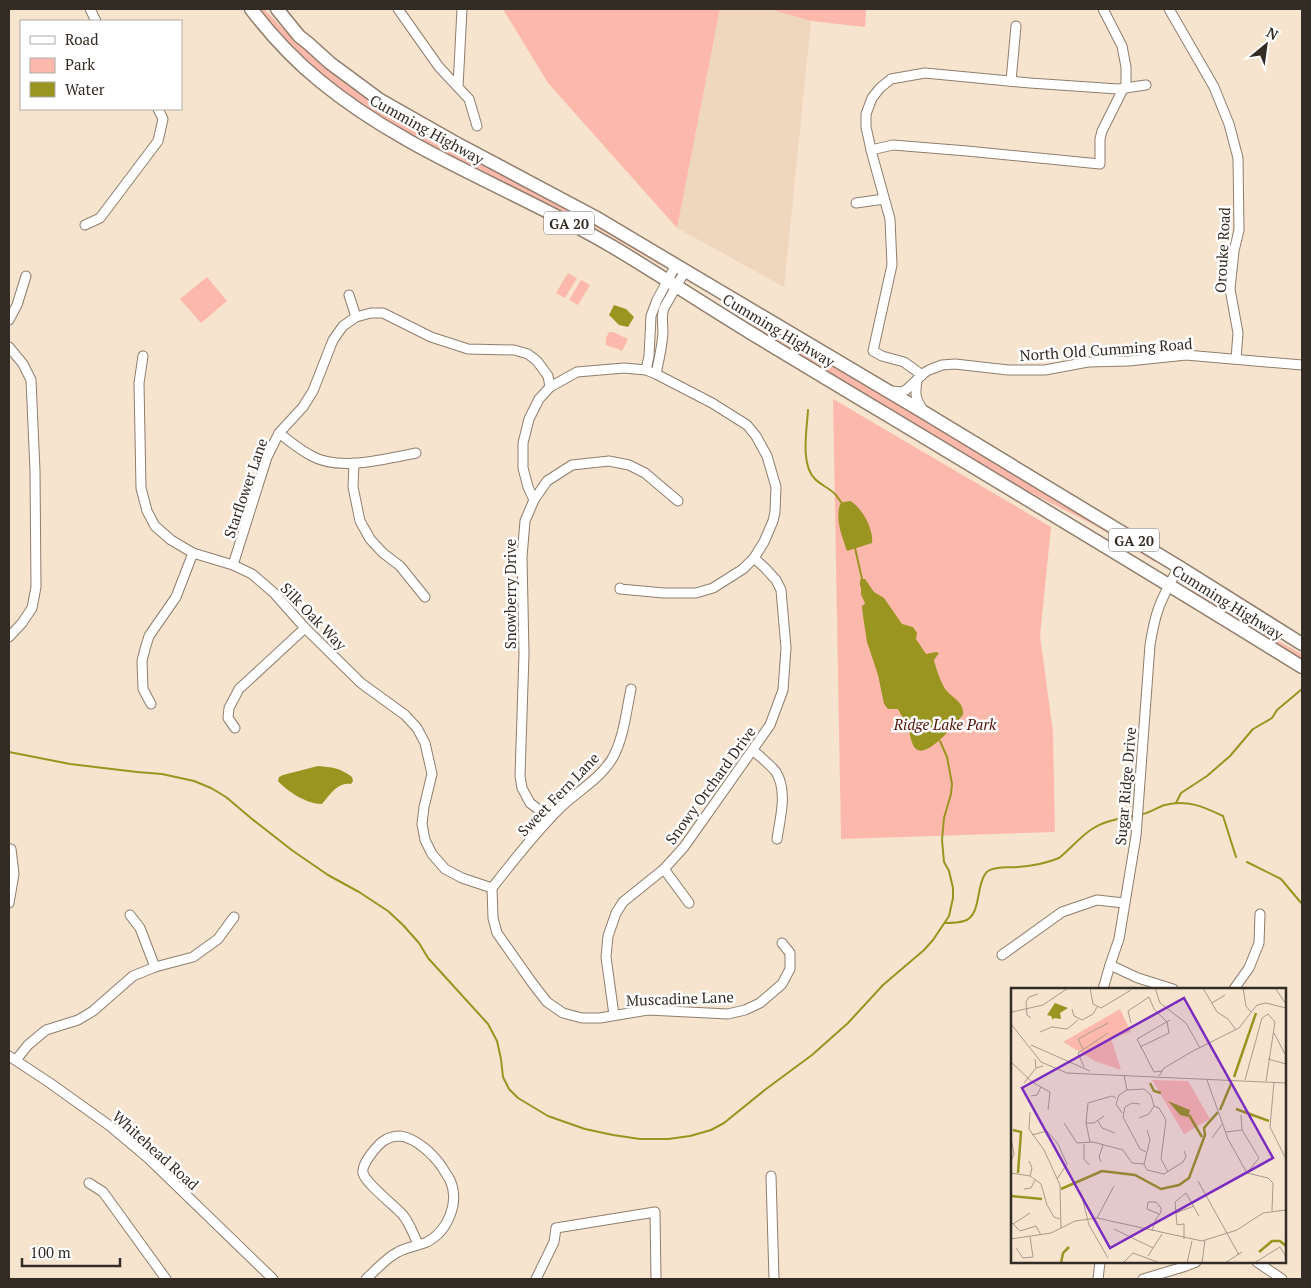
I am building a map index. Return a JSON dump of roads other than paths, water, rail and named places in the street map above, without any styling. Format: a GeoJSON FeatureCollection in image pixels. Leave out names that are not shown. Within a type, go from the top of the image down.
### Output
{"type":"FeatureCollection","features":[{"type":"Feature","properties":{"kind":"highway","name":"Cumming Highway"},"geometry":{"type":"LineString","coordinates":[[251,9],[297,61],[318,80],[352,106],[379,123],[481,179],[534,204],[609,245],[748,331],[1170,584],[1302,667]]}},
{"type":"Feature","properties":{"kind":"highway","name":"Cumming Highway"},"geometry":{"type":"LineString","coordinates":[[277,9],[299,36],[330,63],[380,100],[454,142],[595,217],[925,413],[1302,644]]}},
{"type":"Feature","properties":{"kind":"street"},"geometry":{"type":"LineString","coordinates":[[398,9],[439,67],[469,99],[477,126]]}},
{"type":"Feature","properties":{"kind":"street"},"geometry":{"type":"LineString","coordinates":[[458,87],[462,9]]}},
{"type":"Feature","properties":{"kind":"street"},"geometry":{"type":"LineString","coordinates":[[871,150],[893,145],[1100,164],[1102,131],[1125,88],[1126,67],[1122,46],[1104,9]]}},
{"type":"Feature","properties":{"kind":"street","name":"Orouke Road"},"geometry":{"type":"LineString","coordinates":[[1169,9],[1214,87],[1229,124],[1238,158],[1239,230],[1233,257],[1230,289],[1238,333],[1236,359]]}},
{"type":"Feature","properties":{"kind":"street"},"geometry":{"type":"LineString","coordinates":[[1011,81],[1016,26]]}},
{"type":"Feature","properties":{"kind":"street"},"geometry":{"type":"LineString","coordinates":[[925,413],[915,394],[920,378],[904,362],[882,356],[873,351],[892,265],[890,219],[866,127],[866,114],[872,98],[891,79],[925,73],[1108,89],[1146,85]]}},
{"type":"Feature","properties":{"kind":"street"},"geometry":{"type":"LineString","coordinates":[[85,224],[100,218],[158,142],[163,119],[158,110]]}},
{"type":"Feature","properties":{"kind":"street"},"geometry":{"type":"LineString","coordinates":[[856,203],[884,199]]}},
{"type":"Feature","properties":{"kind":"street"},"geometry":{"type":"LineString","coordinates":[[646,370],[649,356],[651,316],[657,300],[672,283],[681,268]]}},
{"type":"Feature","properties":{"kind":"street"},"geometry":{"type":"LineString","coordinates":[[9,320],[17,305],[26,276]]}},
{"type":"Feature","properties":{"kind":"street"},"geometry":{"type":"LineString","coordinates":[[656,374],[662,344],[662,314],[672,283]]}},
{"type":"Feature","properties":{"kind":"street"},"geometry":{"type":"LineString","coordinates":[[349,295],[356,317],[371,313],[383,313],[431,337],[468,349],[514,350],[528,354],[537,361],[548,376],[550,387]]}},
{"type":"Feature","properties":{"kind":"street","name":"Starflower Lane"},"geometry":{"type":"LineString","coordinates":[[234,565],[267,457],[279,433],[303,407],[313,391],[333,340],[343,326],[356,317]]}},
{"type":"Feature","properties":{"kind":"street"},"geometry":{"type":"LineString","coordinates":[[651,323],[663,324]]}},
{"type":"Feature","properties":{"kind":"street"},"geometry":{"type":"LineString","coordinates":[[9,347],[23,364],[31,380],[36,471],[36,587],[32,608],[22,624],[9,636]]}},
{"type":"Feature","properties":{"kind":"street","name":"North Old Cumming Road"},"geometry":{"type":"LineString","coordinates":[[887,391],[900,392],[906,390],[936,367],[955,364],[1008,370],[1044,370],[1088,362],[1129,361],[1186,355],[1302,365]]}},
{"type":"Feature","properties":{"kind":"street","name":"Silk Oak Way"},"geometry":{"type":"LineString","coordinates":[[143,356],[138,384],[141,488],[147,511],[155,526],[172,540],[193,553],[234,565],[252,574],[274,593],[305,628],[361,683],[404,715],[417,728],[425,742],[432,774],[424,807],[422,824],[424,840],[432,854],[445,869],[462,878],[492,888]]}},
{"type":"Feature","properties":{"kind":"street"},"geometry":{"type":"LineString","coordinates":[[534,500],[523,468],[524,443],[529,419],[539,399],[550,387],[577,372],[624,368],[646,370],[712,403],[747,424],[767,456],[776,488],[775,512],[764,542],[754,558],[743,568],[713,588],[696,593],[664,593],[620,588]]}},
{"type":"Feature","properties":{"kind":"street"},"geometry":{"type":"LineString","coordinates":[[279,433],[311,456],[328,462],[354,463],[416,453]]}},
{"type":"Feature","properties":{"kind":"street","name":"Snowberry Drive"},"geometry":{"type":"LineString","coordinates":[[550,818],[530,803],[522,788],[520,776],[524,654],[522,557],[524,521],[534,500],[547,481],[572,465],[609,461],[629,465],[645,473],[678,501]]}},
{"type":"Feature","properties":{"kind":"street"},"geometry":{"type":"LineString","coordinates":[[354,463],[353,487],[360,521],[370,539],[383,553],[400,566],[425,597]]}},
{"type":"Feature","properties":{"kind":"street"},"geometry":{"type":"LineString","coordinates":[[151,704],[143,689],[142,661],[145,649],[149,636],[176,597],[193,553]]}},
{"type":"Feature","properties":{"kind":"street","name":"Snowy Orchard Drive"},"geometry":{"type":"LineString","coordinates":[[614,1015],[606,957],[608,936],[612,923],[623,902],[664,869],[684,847],[770,726],[782,690],[786,648],[781,590],[776,580],[754,558]]}},
{"type":"Feature","properties":{"kind":"street","name":"Sugar Ridge Drive"},"geometry":{"type":"LineString","coordinates":[[1103,988],[1119,939],[1136,836],[1150,645],[1158,610],[1179,567]]}},
{"type":"Feature","properties":{"kind":"street"},"geometry":{"type":"LineString","coordinates":[[235,728],[228,718],[229,708],[239,689],[305,628]]}},
{"type":"Feature","properties":{"kind":"street","name":"Sweet Fern Lane"},"geometry":{"type":"LineString","coordinates":[[492,888],[550,818],[570,798],[602,772],[612,758],[621,739],[631,689]]}},
{"type":"Feature","properties":{"kind":"street"},"geometry":{"type":"LineString","coordinates":[[753,750],[775,771],[781,783],[783,800],[777,839]]}},
{"type":"Feature","properties":{"kind":"street"},"geometry":{"type":"LineString","coordinates":[[9,903],[14,874],[11,849]]}},
{"type":"Feature","properties":{"kind":"street"},"geometry":{"type":"LineString","coordinates":[[664,869],[689,903]]}},
{"type":"Feature","properties":{"kind":"street"},"geometry":{"type":"LineString","coordinates":[[492,888],[493,918],[497,934],[548,1002],[563,1013],[582,1018],[600,1018],[614,1015]]}},
{"type":"Feature","properties":{"kind":"street"},"geometry":{"type":"LineString","coordinates":[[1002,955],[1062,912],[1097,900],[1124,903]]}},
{"type":"Feature","properties":{"kind":"street"},"geometry":{"type":"LineString","coordinates":[[1235,988],[1249,968],[1259,944],[1260,914]]}},
{"type":"Feature","properties":{"kind":"street"},"geometry":{"type":"LineString","coordinates":[[130,915],[140,928],[155,966]]}},
{"type":"Feature","properties":{"kind":"street"},"geometry":{"type":"LineString","coordinates":[[12,1058],[46,1030],[78,1020],[93,1011],[133,976],[155,966],[193,956],[218,939],[234,917]]}},
{"type":"Feature","properties":{"kind":"street","name":"Muscadine Lane"},"geometry":{"type":"LineString","coordinates":[[614,1015],[648,1010],[728,1014],[745,1010],[760,1002],[782,984],[790,969],[790,953],[782,943]]}},
{"type":"Feature","properties":{"kind":"street"},"geometry":{"type":"LineString","coordinates":[[1110,965],[1138,978],[1169,988]]}},
{"type":"Feature","properties":{"kind":"street","name":"Whitehead Road"},"geometry":{"type":"LineString","coordinates":[[12,1058],[110,1126],[148,1158],[273,1279]]}},
{"type":"Feature","properties":{"kind":"street"},"geometry":{"type":"LineString","coordinates":[[366,1279],[397,1252],[426,1243],[434,1238],[444,1227],[453,1205],[450,1181],[437,1160],[410,1139],[401,1136],[391,1137],[383,1141],[365,1162],[363,1173],[376,1190],[402,1214],[408,1222],[418,1244]]}},
{"type":"Feature","properties":{"kind":"street"},"geometry":{"type":"LineString","coordinates":[[771,1176],[774,1279]]}},
{"type":"Feature","properties":{"kind":"street"},"geometry":{"type":"LineString","coordinates":[[90,1183],[103,1192],[166,1279]]}},
{"type":"Feature","properties":{"kind":"street"},"geometry":{"type":"LineString","coordinates":[[536,1279],[554,1242],[556,1228],[655,1212],[656,1279]]}},
{"type":"Feature","properties":{"kind":"street"},"geometry":{"type":"LineString","coordinates":[[1098,1279],[1100,1263]]}},
{"type":"Feature","properties":{"kind":"street"},"geometry":{"type":"LineString","coordinates":[[1143,1279],[1193,1263]]}},
{"type":"Feature","properties":{"kind":"street"},"geometry":{"type":"LineString","coordinates":[[1258,1263],[1282,1279]]}},
{"type":"Feature","properties":{"kind":"water"},"geometry":{"type":"Polygon","coordinates":[[[614,305],[626,309],[634,317],[628,327],[619,325],[609,315],[614,305]]]}},
{"type":"Feature","properties":{"kind":"water"},"geometry":{"type":"Polygon","coordinates":[[[850,501],[863,513],[871,532],[872,543],[847,551],[838,516],[840,504],[850,501]]]}},
{"type":"Feature","properties":{"kind":"water"},"geometry":{"type":"Polygon","coordinates":[[[861,579],[865,579],[874,592],[884,598],[902,624],[913,627],[917,633],[916,639],[926,654],[939,653],[934,660],[937,671],[946,690],[962,706],[963,715],[947,733],[931,747],[924,750],[918,750],[913,745],[908,728],[898,709],[888,709],[884,704],[878,675],[867,642],[862,606],[866,603],[860,584],[861,579]]]}},
{"type":"Feature","properties":{"kind":"water"},"geometry":{"type":"Polygon","coordinates":[[[318,766],[340,770],[352,777],[353,781],[351,784],[338,787],[322,804],[298,797],[278,781],[279,777],[283,775],[318,766]]]}},
{"type":"Feature","properties":{"kind":"waterway"},"geometry":{"type":"LineString","coordinates":[[808,410],[807,465],[815,479],[833,492],[842,503]]}},
{"type":"Feature","properties":{"kind":"waterway"},"geometry":{"type":"LineString","coordinates":[[855,548],[862,579]]}},
{"type":"Feature","properties":{"kind":"waterway"},"geometry":{"type":"LineString","coordinates":[[862,590],[866,603]]}},
{"type":"Feature","properties":{"kind":"waterway"},"geometry":{"type":"LineString","coordinates":[[1176,803],[1181,793],[1207,776],[1230,756],[1253,729],[1272,718],[1277,710],[1302,689]]}},
{"type":"Feature","properties":{"kind":"waterway"},"geometry":{"type":"LineString","coordinates":[[9,752],[70,764],[162,774],[194,781],[211,788],[226,797],[293,851],[328,875],[388,911],[403,925],[419,943],[428,958],[488,1024],[497,1041],[503,1077],[509,1089],[518,1098],[548,1116],[585,1129],[640,1139],[668,1139],[690,1136],[711,1130],[724,1123],[812,1055],[848,1023],[883,985],[933,940],[949,916],[953,898],[949,871],[944,862],[942,840],[944,818],[952,784],[947,757],[940,741]]}},
{"type":"Feature","properties":{"kind":"waterway"},"geometry":{"type":"LineString","coordinates":[[1143,814],[1173,803],[1188,803],[1223,816],[1236,857]]}},
{"type":"Feature","properties":{"kind":"waterway"},"geometry":{"type":"LineString","coordinates":[[945,923],[957,923],[969,919],[975,910],[983,879],[991,869],[1034,865],[1054,860],[1059,858],[1097,826],[1133,816]]}},
{"type":"Feature","properties":{"kind":"waterway"},"geometry":{"type":"LineString","coordinates":[[1247,862],[1281,879],[1302,904]]}},
{"type":"Feature","properties":{"kind":"park label","name":"Ridge Lake Park"},"geometry":{"type":"Point","coordinates":[945,724]}}]}
